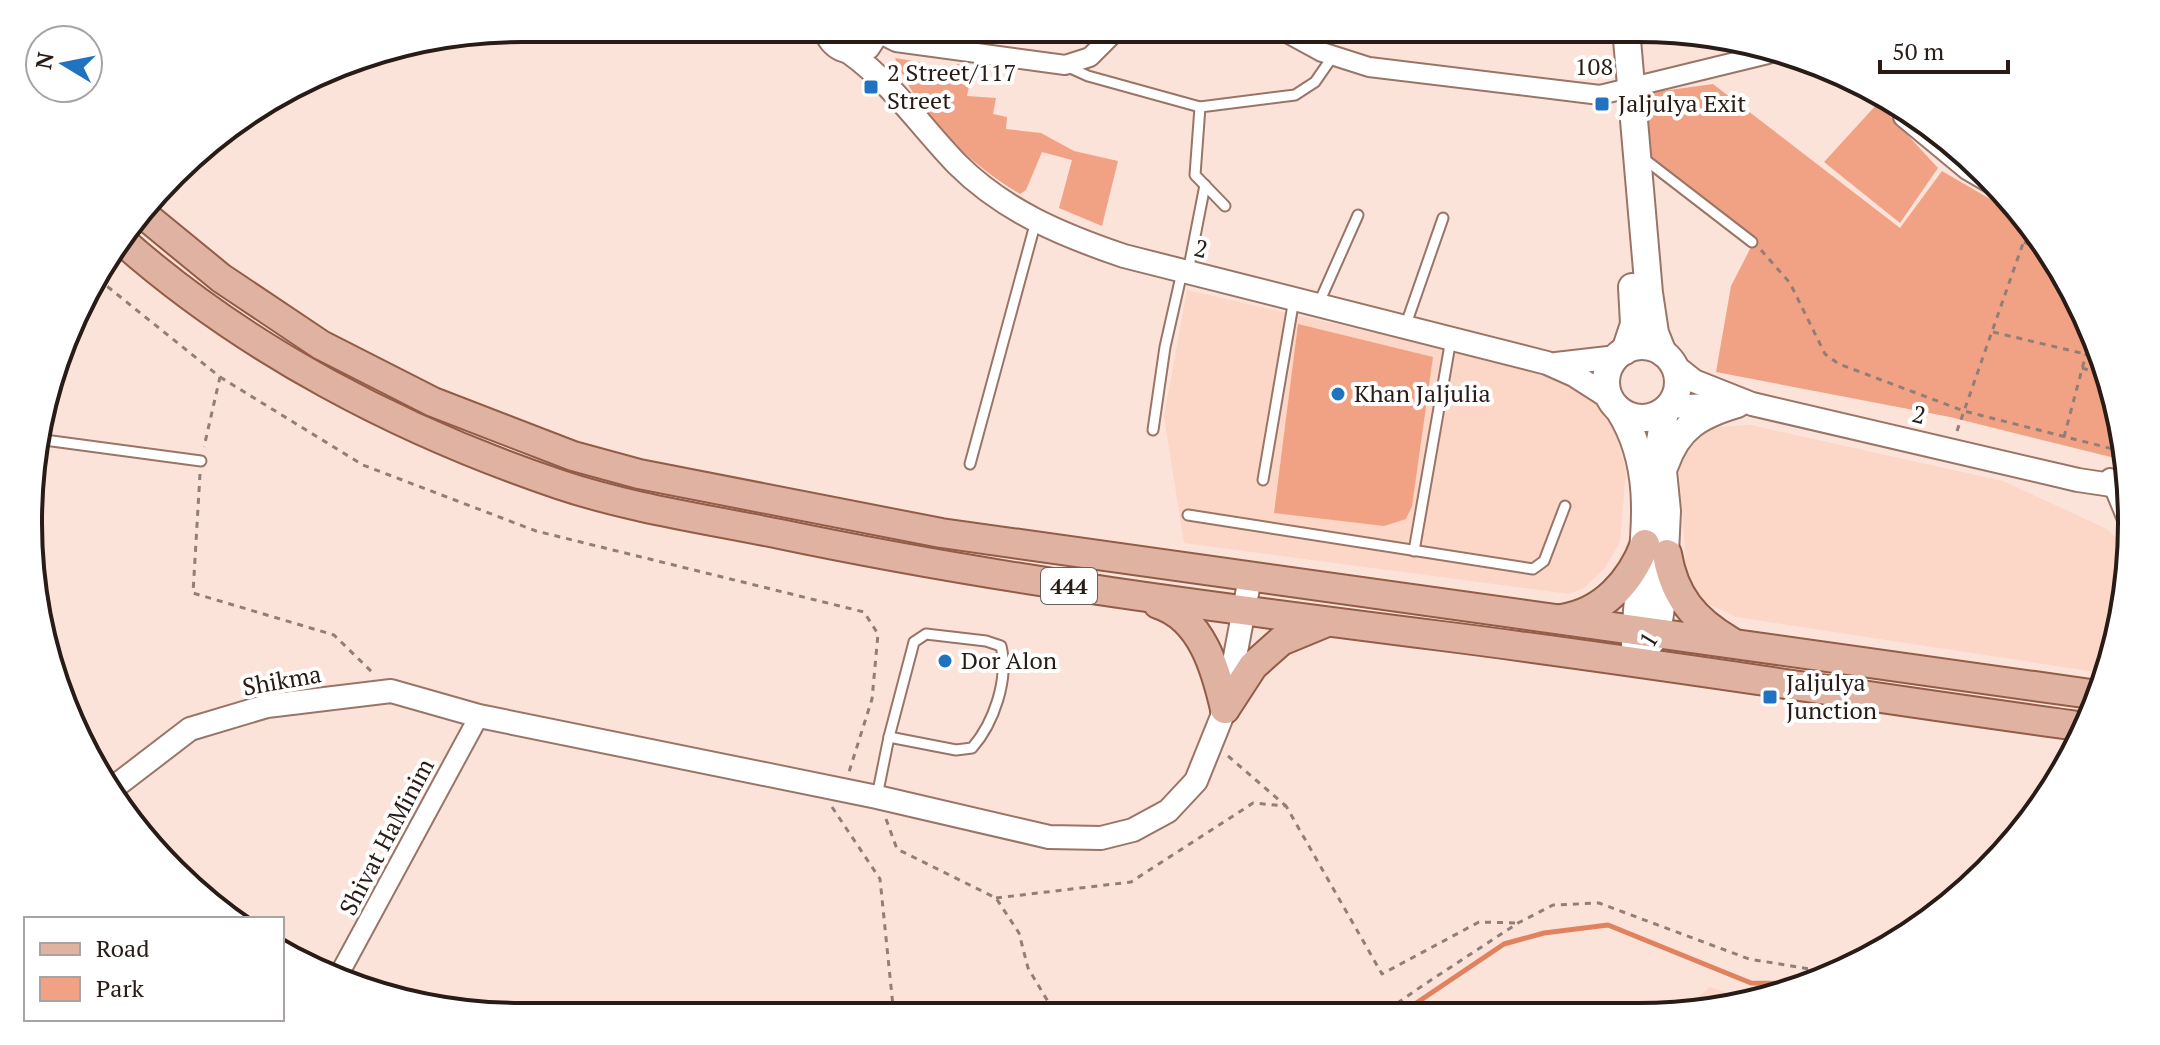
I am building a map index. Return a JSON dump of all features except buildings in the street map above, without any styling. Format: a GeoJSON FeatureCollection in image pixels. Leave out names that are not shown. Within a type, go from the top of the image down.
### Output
{"type":"FeatureCollection","features":[{"type":"Feature","properties":{"kind":"main road"},"geometry":{"type":"LineString","coordinates":[[1612,42],[1623,92],[1637,153],[1652,319],[1669,359],[1677,391],[1667,409],[1647,418],[1614,404],[1607,372],[1621,354],[1634,311],[1623,92],[1625,42]]}},
{"type":"Feature","properties":{"kind":"main road","name":"444"},"geometry":{"type":"LineString","coordinates":[[150,220],[221,278],[321,345],[433,402],[573,456],[639,474],[941,533],[2086,693]]}},
{"type":"Feature","properties":{"kind":"main road","name":"444"},"geometry":{"type":"LineString","coordinates":[[130,246],[208,306],[326,383],[432,435],[560,485],[932,565],[1136,596],[1636,660],[2072,725]]}},
{"type":"Feature","properties":{"kind":"main road"},"geometry":{"type":"LineString","coordinates":[[1621,354],[1641,346],[1669,359]]}},
{"type":"Feature","properties":{"kind":"main road","name":"1"},"geometry":{"type":"LineString","coordinates":[[1614,404],[1632,430],[1641,456],[1656,549]]}},
{"type":"Feature","properties":{"kind":"main road"},"geometry":{"type":"LineString","coordinates":[[1664,468],[1681,431],[1696,419],[1744,404]]}},
{"type":"Feature","properties":{"kind":"main road","name":"1"},"geometry":{"type":"LineString","coordinates":[[1636,660],[1646,632],[1664,468],[1660,441],[1667,409]]}},
{"type":"Feature","properties":{"kind":"main road"},"geometry":{"type":"LineString","coordinates":[[1553,620],[1581,615],[1613,595],[1638,563],[1656,549],[1687,607],[1714,632],[1742,647]]}},
{"type":"Feature","properties":{"kind":"main road"},"geometry":{"type":"LineString","coordinates":[[1136,596],[1164,606],[1187,621],[1215,668],[1225,709]]}},
{"type":"Feature","properties":{"kind":"main road"},"geometry":{"type":"LineString","coordinates":[[1225,709],[1253,666],[1281,641],[1328,621]]}},
{"type":"Feature","properties":{"kind":"street","name":"2"},"geometry":{"type":"LineString","coordinates":[[831,42],[877,73],[958,165],[1005,204],[1036,221],[1110,251],[1185,272],[1547,363],[1574,375],[1614,404]]}},
{"type":"Feature","properties":{"kind":"street"},"geometry":{"type":"LineString","coordinates":[[850,53],[868,48],[873,42]]}},
{"type":"Feature","properties":{"kind":"street","name":"2"},"geometry":{"type":"LineString","coordinates":[[881,42],[892,91]]}},
{"type":"Feature","properties":{"kind":"street"},"geometry":{"type":"LineString","coordinates":[[896,42],[1065,65],[1090,57],[1105,42]]}},
{"type":"Feature","properties":{"kind":"street","name":"108"},"geometry":{"type":"LineString","coordinates":[[1308,42],[1333,56],[1384,69],[1580,93],[1623,92],[1754,56]]}},
{"type":"Feature","properties":{"kind":"street","name":"2"},"geometry":{"type":"LineString","coordinates":[[1547,363],[1584,363],[1621,354]]}},
{"type":"Feature","properties":{"kind":"street","name":"2"},"geometry":{"type":"LineString","coordinates":[[1669,359],[1694,381],[1744,404],[2073,479],[2116,482]]}},
{"type":"Feature","properties":{"kind":"street","name":"2"},"geometry":{"type":"LineString","coordinates":[[1667,409],[1744,404]]}},
{"type":"Feature","properties":{"kind":"street","name":"Shikma"},"geometry":{"type":"LineString","coordinates":[[119,783],[190,729],[267,706],[391,691],[479,716],[877,797],[1049,837],[1101,838],[1133,830],[1168,811],[1196,781],[1214,743],[1225,709],[1250,578]]}},
{"type":"Feature","properties":{"kind":"street","name":"Shivat HaMinim"},"geometry":{"type":"LineString","coordinates":[[343,967],[479,716]]}},
{"type":"Feature","properties":{"kind":"lane"},"geometry":{"type":"LineString","coordinates":[[1065,65],[1088,76],[1200,107],[1295,95],[1315,82],[1333,56]]}},
{"type":"Feature","properties":{"kind":"lane"},"geometry":{"type":"LineString","coordinates":[[1200,107],[1195,175],[1225,206]]}},
{"type":"Feature","properties":{"kind":"lane"},"geometry":{"type":"LineString","coordinates":[[1637,153],[1752,242]]}},
{"type":"Feature","properties":{"kind":"lane"},"geometry":{"type":"LineString","coordinates":[[1153,430],[1165,347],[1205,185]]}},
{"type":"Feature","properties":{"kind":"lane"},"geometry":{"type":"LineString","coordinates":[[1318,305],[1358,215]]}},
{"type":"Feature","properties":{"kind":"lane"},"geometry":{"type":"LineString","coordinates":[[1405,327],[1443,218]]}},
{"type":"Feature","properties":{"kind":"lane"},"geometry":{"type":"LineString","coordinates":[[970,464],[1036,221]]}},
{"type":"Feature","properties":{"kind":"lane"},"geometry":{"type":"LineString","coordinates":[[1263,480],[1294,299]]}},
{"type":"Feature","properties":{"kind":"lane"},"geometry":{"type":"LineString","coordinates":[[1414,551],[1451,339]]}},
{"type":"Feature","properties":{"kind":"lane"},"geometry":{"type":"LineString","coordinates":[[49,441],[201,461]]}},
{"type":"Feature","properties":{"kind":"lane"},"geometry":{"type":"LineString","coordinates":[[1188,515],[1533,569],[1544,561],[1565,506]]}},
{"type":"Feature","properties":{"kind":"lane"},"geometry":{"type":"LineString","coordinates":[[877,797],[889,737],[914,642],[926,634],[986,641],[1001,646],[1004,658],[994,715],[972,748],[956,750],[889,737]]}},
{"type":"Feature","properties":{"kind":"path"},"geometry":{"type":"LineString","coordinates":[[1951,450],[2025,239]]}},
{"type":"Feature","properties":{"kind":"path"},"geometry":{"type":"LineString","coordinates":[[1752,242],[1778,266],[1790,283],[1825,354],[1839,364],[1964,411],[2112,449]]}},
{"type":"Feature","properties":{"kind":"path"},"geometry":{"type":"LineString","coordinates":[[2024,242],[2029,245]]}},
{"type":"Feature","properties":{"kind":"path"},"geometry":{"type":"LineString","coordinates":[[105,284],[220,377],[363,465],[536,531],[864,612],[878,634],[872,699],[843,791]]}},
{"type":"Feature","properties":{"kind":"path"},"geometry":{"type":"LineString","coordinates":[[1992,332],[2086,354],[2064,437]]}},
{"type":"Feature","properties":{"kind":"path"},"geometry":{"type":"LineString","coordinates":[[2082,368],[2093,371]]}},
{"type":"Feature","properties":{"kind":"path"},"geometry":{"type":"LineString","coordinates":[[220,377],[201,461],[193,593],[334,635],[391,691]]}},
{"type":"Feature","properties":{"kind":"path"},"geometry":{"type":"LineString","coordinates":[[1214,743],[1286,806],[1382,974],[1479,922],[1518,923]]}},
{"type":"Feature","properties":{"kind":"path"},"geometry":{"type":"LineString","coordinates":[[818,786],[880,879],[893,1003]]}},
{"type":"Feature","properties":{"kind":"path"},"geometry":{"type":"LineString","coordinates":[[877,797],[897,849],[996,898],[1019,933],[1028,968],[1049,1003]]}},
{"type":"Feature","properties":{"kind":"path"},"geometry":{"type":"LineString","coordinates":[[996,898],[1131,882],[1253,803],[1286,806]]}},
{"type":"Feature","properties":{"kind":"path"},"geometry":{"type":"LineString","coordinates":[[1398,1003],[1518,923],[1553,905],[1599,903],[1749,959],[1812,969]]}},
{"type":"Feature","properties":{"kind":"shaded area"},"geometry":{"type":"Polygon","coordinates":[[[1187,290],[1497,361],[1553,378],[1596,403],[1615,431],[1626,470],[1620,542],[1605,568],[1584,588],[1569,594],[1184,543],[1164,417],[1187,290]]]}},
{"type":"Feature","properties":{"kind":"shaded area"},"geometry":{"type":"Polygon","coordinates":[[[1750,425],[2003,481],[2107,529],[2117,539],[2117,554],[2109,616],[2094,672],[1736,617],[1698,599],[1686,565],[1678,456],[1698,436],[1716,427],[1750,425]]]}},
{"type":"Feature","properties":{"kind":"shaded area"},"geometry":{"type":"Polygon","coordinates":[[[1710,987],[1731,994],[1700,999],[1695,999],[1710,987]]]}},
{"type":"Feature","properties":{"kind":"green space"},"geometry":{"type":"Polygon","coordinates":[[[895,58],[925,63],[925,81],[954,82],[957,64],[973,67],[967,96],[996,98],[993,114],[1007,117],[1006,129],[1041,133],[1074,151],[1118,161],[1102,226],[1059,208],[1072,160],[1042,152],[1026,190],[1020,194],[981,167],[947,136],[917,99],[895,58]]]}},
{"type":"Feature","properties":{"kind":"green space"},"geometry":{"type":"Polygon","coordinates":[[[1713,84],[1900,228],[1942,171],[1995,202],[2037,256],[2068,310],[2102,398],[2114,458],[1950,417],[1716,372],[1731,286],[1751,247],[1644,150],[1640,94],[1713,84]]]}},
{"type":"Feature","properties":{"kind":"green space"},"geometry":{"type":"Polygon","coordinates":[[[1876,105],[1885,111],[1938,168],[1900,223],[1824,162],[1876,105]]]}},
{"type":"Feature","properties":{"kind":"green space"},"geometry":{"type":"Polygon","coordinates":[[[1298,324],[1433,357],[1412,506],[1406,519],[1384,526],[1274,513],[1298,324]]]}},
{"type":"Feature","properties":{"kind":"waterway"},"geometry":{"type":"LineString","coordinates":[[1416,1003],[1504,944],[1544,933],[1608,925],[1751,983],[1773,983]]}},
{"type":"Feature","properties":{"kind":"place","name":"2 Street/117 Street"},"geometry":{"type":"Point","coordinates":[871,87]}},
{"type":"Feature","properties":{"kind":"place","name":"Jaljulya Exit"},"geometry":{"type":"Point","coordinates":[1602,104]}},
{"type":"Feature","properties":{"kind":"place","name":"Khan Jaljulia"},"geometry":{"type":"Point","coordinates":[1338,394]}},
{"type":"Feature","properties":{"kind":"place","name":"Dor Alon"},"geometry":{"type":"Point","coordinates":[945,661]}},
{"type":"Feature","properties":{"kind":"place","name":"Jaljulya Junction"},"geometry":{"type":"Point","coordinates":[1770,697]}}]}
